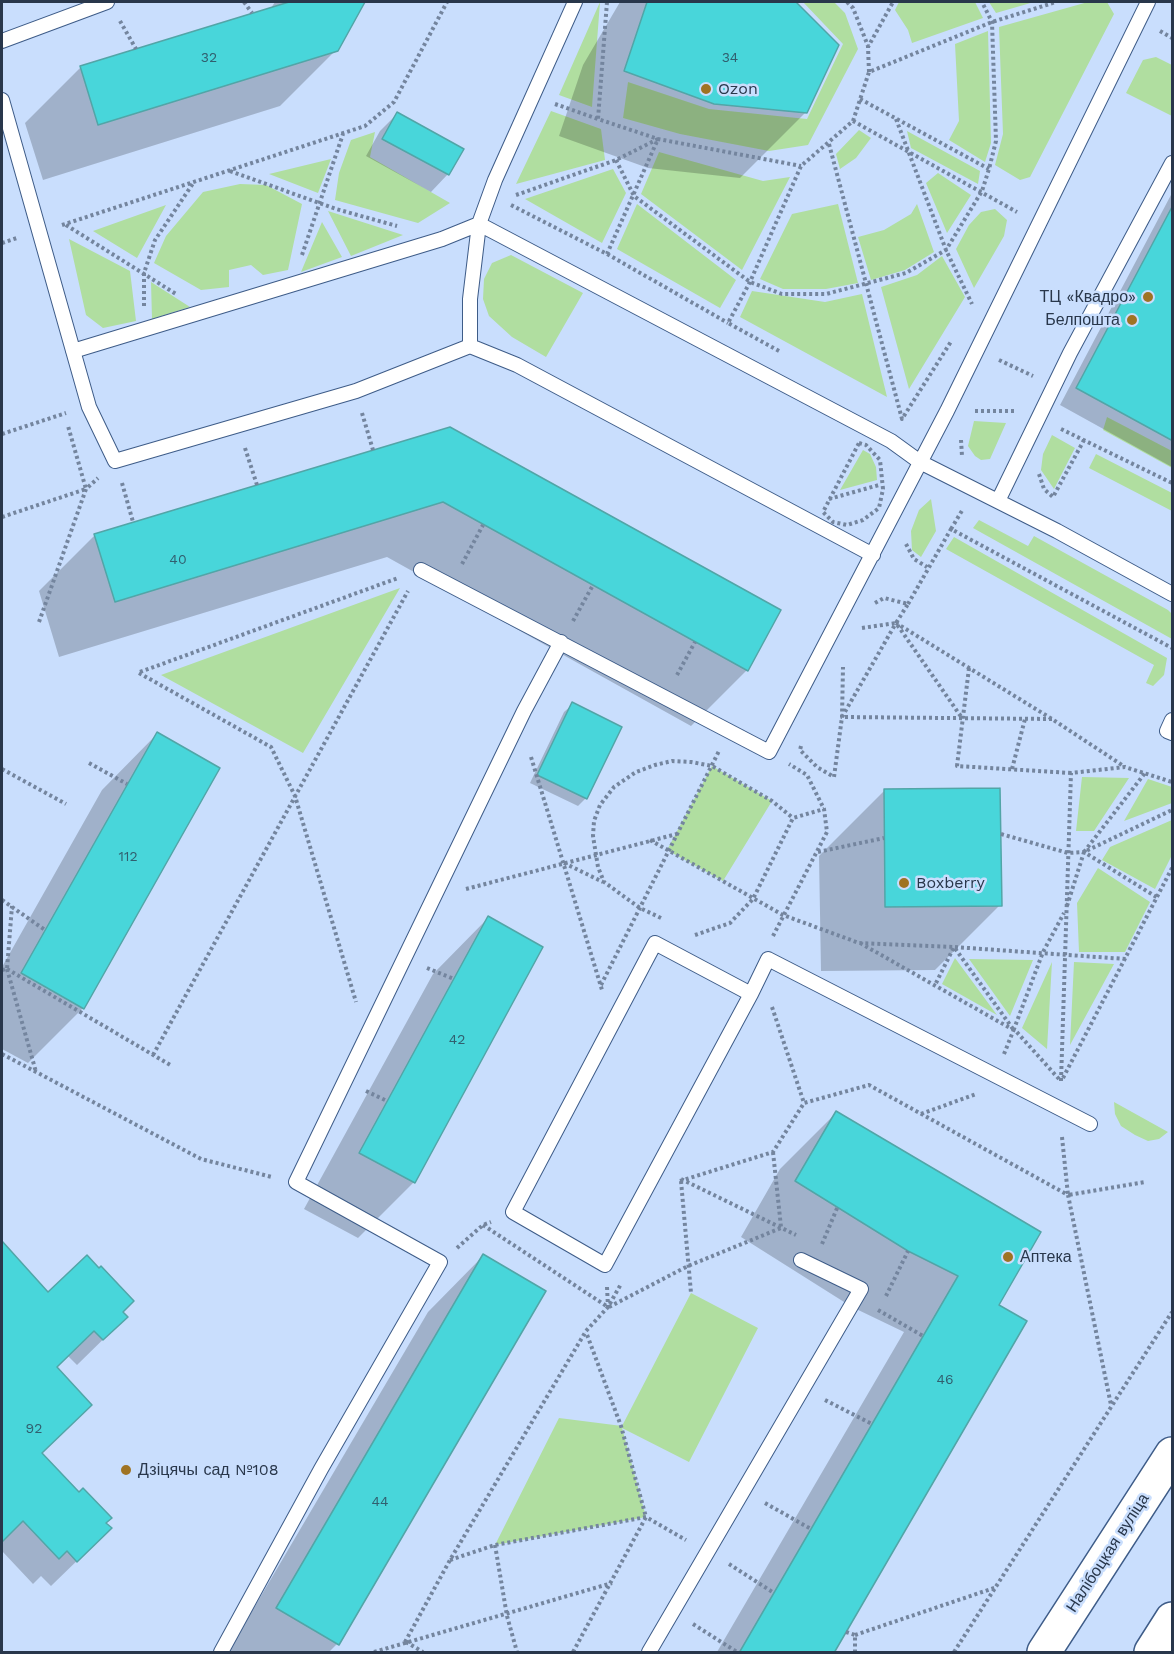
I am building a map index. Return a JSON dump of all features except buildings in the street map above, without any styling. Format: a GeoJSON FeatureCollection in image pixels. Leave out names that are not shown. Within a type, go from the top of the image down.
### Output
{"type":"FeatureCollection","features":[{"type":"Feature","properties":{"kind":"main road","name":"Налібоцкая вуліца"},"geometry":{"type":"LineString","coordinates":[[1044,1653],[1173,1454]]}},
{"type":"Feature","properties":{"kind":"main road"},"geometry":{"type":"LineString","coordinates":[[1151,1653],[1173,1619]]}},
{"type":"Feature","properties":{"kind":"lane"},"geometry":{"type":"LineString","coordinates":[[470,346],[470,299],[479,224],[495,180],[575,2]]}},
{"type":"Feature","properties":{"kind":"lane"},"geometry":{"type":"LineString","coordinates":[[421,570],[769,752],[947,411],[1148,2]]}},
{"type":"Feature","properties":{"kind":"lane"},"geometry":{"type":"LineString","coordinates":[[2,40],[110,6]]}},
{"type":"Feature","properties":{"kind":"lane"},"geometry":{"type":"LineString","coordinates":[[2,100],[89,407],[115,461],[356,391],[470,346],[517,365],[873,555]]}},
{"type":"Feature","properties":{"kind":"lane"},"geometry":{"type":"LineString","coordinates":[[998,501],[1070,353],[1173,163]]}},
{"type":"Feature","properties":{"kind":"lane"},"geometry":{"type":"LineString","coordinates":[[73,351],[442,239],[479,224],[891,441],[920,462],[1036,520],[1173,594]]}},
{"type":"Feature","properties":{"kind":"lane"},"geometry":{"type":"LineString","coordinates":[[221,1653],[321,1469],[440,1262],[296,1182],[519,721],[561,642]]}},
{"type":"Feature","properties":{"kind":"lane"},"geometry":{"type":"LineString","coordinates":[[1173,720],[1167,730],[1173,733]]}},
{"type":"Feature","properties":{"kind":"lane"},"geometry":{"type":"LineString","coordinates":[[752,994],[655,943],[513,1212],[606,1265],[752,994],[768,959],[1090,1124]]}},
{"type":"Feature","properties":{"kind":"lane"},"geometry":{"type":"LineString","coordinates":[[649,1653],[861,1289],[801,1260]]}},
{"type":"Feature","properties":{"kind":"path"},"geometry":{"type":"LineString","coordinates":[[244,2],[252,13]]}},
{"type":"Feature","properties":{"kind":"path"},"geometry":{"type":"LineString","coordinates":[[39,231],[365,126],[394,102],[447,2]]}},
{"type":"Feature","properties":{"kind":"path"},"geometry":{"type":"LineString","coordinates":[[598,119],[607,2]]}},
{"type":"Feature","properties":{"kind":"path"},"geometry":{"type":"LineString","coordinates":[[728,323],[750,282],[801,166],[853,121],[869,72],[868,47],[853,8],[847,2]]}},
{"type":"Feature","properties":{"kind":"path"},"geometry":{"type":"LineString","coordinates":[[868,47],[892,2]]}},
{"type":"Feature","properties":{"kind":"path"},"geometry":{"type":"LineString","coordinates":[[616,160],[634,196],[750,282],[782,294],[826,294],[906,273],[946,250],[982,191],[989,169],[996,141],[992,22],[982,2]]}},
{"type":"Feature","properties":{"kind":"path"},"geometry":{"type":"LineString","coordinates":[[869,72],[992,22],[1056,2]]}},
{"type":"Feature","properties":{"kind":"path"},"geometry":{"type":"LineString","coordinates":[[110,6],[136,49]]}},
{"type":"Feature","properties":{"kind":"path"},"geometry":{"type":"LineString","coordinates":[[861,99],[989,169]]}},
{"type":"Feature","properties":{"kind":"path"},"geometry":{"type":"LineString","coordinates":[[547,101],[658,139],[801,166]]}},
{"type":"Feature","properties":{"kind":"path"},"geometry":{"type":"LineString","coordinates":[[896,119],[946,250],[973,307],[978,297]]}},
{"type":"Feature","properties":{"kind":"path"},"geometry":{"type":"LineString","coordinates":[[853,121],[982,191],[1024,217]]}},
{"type":"Feature","properties":{"kind":"path"},"geometry":{"type":"LineString","coordinates":[[290,286],[321,204],[343,134]]}},
{"type":"Feature","properties":{"kind":"path"},"geometry":{"type":"LineString","coordinates":[[512,196],[616,160],[658,139]]}},
{"type":"Feature","properties":{"kind":"path"},"geometry":{"type":"LineString","coordinates":[[607,254],[658,139]]}},
{"type":"Feature","properties":{"kind":"path"},"geometry":{"type":"LineString","coordinates":[[829,144],[902,419]]}},
{"type":"Feature","properties":{"kind":"path"},"geometry":{"type":"LineString","coordinates":[[230,171],[321,204],[442,239]]}},
{"type":"Feature","properties":{"kind":"path"},"geometry":{"type":"LineString","coordinates":[[145,330],[144,273],[155,240],[194,182]]}},
{"type":"Feature","properties":{"kind":"path"},"geometry":{"type":"LineString","coordinates":[[502,200],[607,254],[780,351]]}},
{"type":"Feature","properties":{"kind":"path"},"geometry":{"type":"LineString","coordinates":[[65,224],[206,312]]}},
{"type":"Feature","properties":{"kind":"path"},"geometry":{"type":"LineString","coordinates":[[902,419],[955,335]]}},
{"type":"Feature","properties":{"kind":"path"},"geometry":{"type":"LineString","coordinates":[[996,359],[1036,378],[1033,386]]}},
{"type":"Feature","properties":{"kind":"path"},"geometry":{"type":"LineString","coordinates":[[356,391],[373,450]]}},
{"type":"Feature","properties":{"kind":"path"},"geometry":{"type":"LineString","coordinates":[[971,464],[962,456],[961,435],[975,401]]}},
{"type":"Feature","properties":{"kind":"path"},"geometry":{"type":"LineString","coordinates":[[2,434],[89,407]]}},
{"type":"Feature","properties":{"kind":"path"},"geometry":{"type":"LineString","coordinates":[[892,413],[902,419],[947,411],[1022,411]]}},
{"type":"Feature","properties":{"kind":"path"},"geometry":{"type":"LineString","coordinates":[[39,622],[86,489],[65,414]]}},
{"type":"Feature","properties":{"kind":"path"},"geometry":{"type":"LineString","coordinates":[[238,426],[257,485]]}},
{"type":"Feature","properties":{"kind":"path"},"geometry":{"type":"LineString","coordinates":[[1036,520],[1053,497],[1084,440]]}},
{"type":"Feature","properties":{"kind":"path"},"geometry":{"type":"LineString","coordinates":[[859,443],[866,445],[880,460],[883,484],[879,508],[863,520],[847,525],[832,522],[823,512],[859,443]]}},
{"type":"Feature","properties":{"kind":"path"},"geometry":{"type":"LineString","coordinates":[[2,517],[86,489],[115,461],[133,522]]}},
{"type":"Feature","properties":{"kind":"path"},"geometry":{"type":"LineString","coordinates":[[1038,469],[1044,489],[1053,497]]}},
{"type":"Feature","properties":{"kind":"path"},"geometry":{"type":"LineString","coordinates":[[829,499],[883,484]]}},
{"type":"Feature","properties":{"kind":"path"},"geometry":{"type":"LineString","coordinates":[[451,584],[483,525]]}},
{"type":"Feature","properties":{"kind":"path"},"geometry":{"type":"LineString","coordinates":[[843,717],[927,567],[951,529],[1173,648]]}},
{"type":"Feature","properties":{"kind":"path"},"geometry":{"type":"LineString","coordinates":[[906,541],[907,550],[914,559],[927,567]]}},
{"type":"Feature","properties":{"kind":"path"},"geometry":{"type":"LineString","coordinates":[[366,1038],[295,796],[271,747],[139,673],[421,570]]}},
{"type":"Feature","properties":{"kind":"path"},"geometry":{"type":"LineString","coordinates":[[153,1055],[421,570]]}},
{"type":"Feature","properties":{"kind":"path"},"geometry":{"type":"LineString","coordinates":[[561,642],[593,585]]}},
{"type":"Feature","properties":{"kind":"path"},"geometry":{"type":"LineString","coordinates":[[868,607],[884,597],[908,604]]}},
{"type":"Feature","properties":{"kind":"path"},"geometry":{"type":"LineString","coordinates":[[896,623],[963,719]]}},
{"type":"Feature","properties":{"kind":"path"},"geometry":{"type":"LineString","coordinates":[[858,629],[896,623],[1125,767],[1173,782]]}},
{"type":"Feature","properties":{"kind":"path"},"geometry":{"type":"LineString","coordinates":[[665,698],[694,642]]}},
{"type":"Feature","properties":{"kind":"path"},"geometry":{"type":"LineString","coordinates":[[801,742],[800,750],[817,767],[834,777],[843,717],[843,662]]}},
{"type":"Feature","properties":{"kind":"path"},"geometry":{"type":"LineString","coordinates":[[969,668],[957,766],[1071,773],[1125,767]]}},
{"type":"Feature","properties":{"kind":"path"},"geometry":{"type":"LineString","coordinates":[[843,717],[1052,719]]}},
{"type":"Feature","properties":{"kind":"path"},"geometry":{"type":"LineString","coordinates":[[1012,769],[1025,719]]}},
{"type":"Feature","properties":{"kind":"path"},"geometry":{"type":"LineString","coordinates":[[519,721],[612,1026]]}},
{"type":"Feature","properties":{"kind":"path"},"geometry":{"type":"LineString","coordinates":[[601,986],[729,732]]}},
{"type":"Feature","properties":{"kind":"path"},"geometry":{"type":"LineString","coordinates":[[769,752],[807,775],[824,809],[827,832],[758,966],[804,1103]]}},
{"type":"Feature","properties":{"kind":"path"},"geometry":{"type":"LineString","coordinates":[[604,882],[595,855],[594,821],[600,805],[614,787],[636,772],[672,761],[712,766],[772,801],[793,818]]}},
{"type":"Feature","properties":{"kind":"path"},"geometry":{"type":"LineString","coordinates":[[89,763],[127,784]]}},
{"type":"Feature","properties":{"kind":"path"},"geometry":{"type":"LineString","coordinates":[[2,769],[66,804]]}},
{"type":"Feature","properties":{"kind":"path"},"geometry":{"type":"LineString","coordinates":[[1061,1082],[1067,956],[1065,912],[1071,773]]}},
{"type":"Feature","properties":{"kind":"path"},"geometry":{"type":"LineString","coordinates":[[1014,1029],[1043,952],[1065,912],[1084,852],[1145,773]]}},
{"type":"Feature","properties":{"kind":"path"},"geometry":{"type":"LineString","coordinates":[[688,931],[698,936],[730,922],[753,899],[793,818],[824,809]]}},
{"type":"Feature","properties":{"kind":"path"},"geometry":{"type":"LineString","coordinates":[[1001,834],[1068,853],[1084,852],[1173,810]]}},
{"type":"Feature","properties":{"kind":"path"},"geometry":{"type":"LineString","coordinates":[[435,897],[678,834]]}},
{"type":"Feature","properties":{"kind":"path"},"geometry":{"type":"LineString","coordinates":[[818,852],[884,838]]}},
{"type":"Feature","properties":{"kind":"path"},"geometry":{"type":"LineString","coordinates":[[650,840],[783,915],[859,943],[1014,1029]]}},
{"type":"Feature","properties":{"kind":"path"},"geometry":{"type":"LineString","coordinates":[[1084,852],[1158,898]]}},
{"type":"Feature","properties":{"kind":"path"},"geometry":{"type":"LineString","coordinates":[[563,863],[604,882],[640,908],[669,922]]}},
{"type":"Feature","properties":{"kind":"path"},"geometry":{"type":"LineString","coordinates":[[1061,1082],[1173,868]]}},
{"type":"Feature","properties":{"kind":"path"},"geometry":{"type":"LineString","coordinates":[[2,900],[45,930]]}},
{"type":"Feature","properties":{"kind":"path"},"geometry":{"type":"LineString","coordinates":[[12,906],[7,969],[36,1072]]}},
{"type":"Feature","properties":{"kind":"path"},"geometry":{"type":"LineString","coordinates":[[859,943],[1043,952],[1067,956],[1126,959]]}},
{"type":"Feature","properties":{"kind":"path"},"geometry":{"type":"LineString","coordinates":[[954,947],[1014,1029],[1061,1082]]}},
{"type":"Feature","properties":{"kind":"path"},"geometry":{"type":"LineString","coordinates":[[935,985],[954,947]]}},
{"type":"Feature","properties":{"kind":"path"},"geometry":{"type":"LineString","coordinates":[[2,970],[7,969],[172,1066]]}},
{"type":"Feature","properties":{"kind":"path"},"geometry":{"type":"LineString","coordinates":[[2,1054],[201,1159],[296,1182]]}},
{"type":"Feature","properties":{"kind":"path"},"geometry":{"type":"LineString","coordinates":[[781,1228],[772,1152],[804,1103],[869,1085],[1068,1195],[1145,1182]]}},
{"type":"Feature","properties":{"kind":"path"},"geometry":{"type":"LineString","coordinates":[[1056,1132],[1061,1130],[1068,1195],[1112,1405]]}},
{"type":"Feature","properties":{"kind":"path"},"geometry":{"type":"LineString","coordinates":[[675,1189],[681,1179],[772,1152]]}},
{"type":"Feature","properties":{"kind":"path"},"geometry":{"type":"LineString","coordinates":[[658,1166],[781,1228]]}},
{"type":"Feature","properties":{"kind":"path"},"geometry":{"type":"LineString","coordinates":[[681,1179],[691,1293]]}},
{"type":"Feature","properties":{"kind":"path"},"geometry":{"type":"LineString","coordinates":[[820,1247],[838,1206]]}},
{"type":"Feature","properties":{"kind":"path"},"geometry":{"type":"LineString","coordinates":[[440,1262],[483,1225],[608,1307]]}},
{"type":"Feature","properties":{"kind":"path"},"geometry":{"type":"LineString","coordinates":[[608,1307],[688,1266],[781,1228]]}},
{"type":"Feature","properties":{"kind":"path"},"geometry":{"type":"LineString","coordinates":[[892,1286],[908,1251]]}},
{"type":"Feature","properties":{"kind":"path"},"geometry":{"type":"LineString","coordinates":[[405,1642],[450,1560],[586,1331],[608,1307],[625,1278]]}},
{"type":"Feature","properties":{"kind":"path"},"geometry":{"type":"LineString","coordinates":[[878,1310],[923,1336]]}},
{"type":"Feature","properties":{"kind":"path"},"geometry":{"type":"LineString","coordinates":[[954,1653],[1173,1312]]}},
{"type":"Feature","properties":{"kind":"path"},"geometry":{"type":"LineString","coordinates":[[573,1653],[613,1583],[646,1516],[621,1426],[586,1331]]}},
{"type":"Feature","properties":{"kind":"path"},"geometry":{"type":"LineString","coordinates":[[825,1400],[872,1424]]}},
{"type":"Feature","properties":{"kind":"path"},"geometry":{"type":"LineString","coordinates":[[763,1502],[812,1529]]}},
{"type":"Feature","properties":{"kind":"path"},"geometry":{"type":"LineString","coordinates":[[450,1560],[495,1545],[646,1516]]}},
{"type":"Feature","properties":{"kind":"path"},"geometry":{"type":"LineString","coordinates":[[495,1545],[507,1616],[517,1653]]}},
{"type":"Feature","properties":{"kind":"path"},"geometry":{"type":"LineString","coordinates":[[727,1563],[774,1593]]}},
{"type":"Feature","properties":{"kind":"path"},"geometry":{"type":"LineString","coordinates":[[374,1653],[405,1642],[507,1616],[613,1583]]}},
{"type":"Feature","properties":{"kind":"path"},"geometry":{"type":"LineString","coordinates":[[846,1632],[855,1635],[997,1587]]}},
{"type":"Feature","properties":{"kind":"path"},"geometry":{"type":"LineString","coordinates":[[692,1623],[737,1653]]}},
{"type":"Feature","properties":{"kind":"path"},"geometry":{"type":"LineString","coordinates":[[855,1635],[855,1653]]}},
{"type":"Feature","properties":{"kind":"path"},"geometry":{"type":"LineString","coordinates":[[405,1642],[423,1653]]}},
{"type":"Feature","properties":{"kind":"green space"},"geometry":{"type":"Polygon","coordinates":[[[600,2],[592,107],[559,95],[600,2]]]}},
{"type":"Feature","properties":{"kind":"green space"},"geometry":{"type":"Polygon","coordinates":[[[803,2],[834,2],[845,13],[858,49],[808,145],[769,151],[680,134],[623,118],[628,82],[709,109],[807,119],[843,44],[803,2]]]}},
{"type":"Feature","properties":{"kind":"green space"},"geometry":{"type":"Polygon","coordinates":[[[899,2],[975,2],[983,18],[912,43],[908,30],[895,10],[899,2]]]}},
{"type":"Feature","properties":{"kind":"green space"},"geometry":{"type":"Polygon","coordinates":[[[989,2],[1034,2],[996,13],[989,2]]]}},
{"type":"Feature","properties":{"kind":"green space"},"geometry":{"type":"Polygon","coordinates":[[[1088,2],[1107,2],[1114,14],[1030,177],[1020,180],[995,165],[1003,134],[999,27],[1088,2]]]}},
{"type":"Feature","properties":{"kind":"green space"},"geometry":{"type":"Polygon","coordinates":[[[988,31],[991,143],[985,162],[949,140],[959,121],[955,44],[988,31]]]}},
{"type":"Feature","properties":{"kind":"green space"},"geometry":{"type":"Polygon","coordinates":[[[1156,57],[1172,65],[1172,116],[1126,93],[1143,60],[1156,57]]]}},
{"type":"Feature","properties":{"kind":"green space"},"geometry":{"type":"Polygon","coordinates":[[[551,111],[601,129],[605,160],[516,184],[551,111]]]}},
{"type":"Feature","properties":{"kind":"green space"},"geometry":{"type":"Polygon","coordinates":[[[859,130],[871,138],[856,158],[840,169],[836,154],[859,130]]]}},
{"type":"Feature","properties":{"kind":"green space"},"geometry":{"type":"Polygon","coordinates":[[[907,131],[980,171],[978,184],[911,148],[907,131]]]}},
{"type":"Feature","properties":{"kind":"green space"},"geometry":{"type":"Polygon","coordinates":[[[375,132],[370,157],[450,203],[418,223],[335,200],[339,173],[351,140],[375,132]]]}},
{"type":"Feature","properties":{"kind":"green space"},"geometry":{"type":"Polygon","coordinates":[[[659,152],[763,181],[790,177],[742,270],[641,194],[659,152]]]}},
{"type":"Feature","properties":{"kind":"green space"},"geometry":{"type":"Polygon","coordinates":[[[331,159],[318,193],[269,174],[331,159]]]}},
{"type":"Feature","properties":{"kind":"green space"},"geometry":{"type":"Polygon","coordinates":[[[613,169],[626,193],[602,243],[525,199],[613,169]]]}},
{"type":"Feature","properties":{"kind":"green space"},"geometry":{"type":"Polygon","coordinates":[[[938,173],[971,195],[947,233],[926,183],[938,173]]]}},
{"type":"Feature","properties":{"kind":"green space"},"geometry":{"type":"Polygon","coordinates":[[[240,184],[266,185],[302,204],[288,270],[263,275],[251,265],[229,270],[229,287],[201,290],[154,263],[166,236],[203,192],[240,184]]]}},
{"type":"Feature","properties":{"kind":"green space"},"geometry":{"type":"Polygon","coordinates":[[[637,204],[736,280],[720,308],[617,249],[637,204]]]}},
{"type":"Feature","properties":{"kind":"green space"},"geometry":{"type":"Polygon","coordinates":[[[838,204],[858,283],[826,289],[783,289],[760,279],[792,214],[838,204]]]}},
{"type":"Feature","properties":{"kind":"green space"},"geometry":{"type":"Polygon","coordinates":[[[917,204],[934,252],[905,270],[871,280],[858,237],[884,230],[911,214],[917,204]]]}},
{"type":"Feature","properties":{"kind":"green space"},"geometry":{"type":"Polygon","coordinates":[[[166,205],[137,258],[93,231],[166,205]]]}},
{"type":"Feature","properties":{"kind":"green space"},"geometry":{"type":"Polygon","coordinates":[[[995,209],[1007,220],[1004,236],[974,288],[956,249],[969,225],[981,212],[995,209]]]}},
{"type":"Feature","properties":{"kind":"green space"},"geometry":{"type":"Polygon","coordinates":[[[328,211],[403,235],[351,256],[328,211]]]}},
{"type":"Feature","properties":{"kind":"green space"},"geometry":{"type":"Polygon","coordinates":[[[322,222],[342,257],[301,272],[322,222]]]}},
{"type":"Feature","properties":{"kind":"green space"},"geometry":{"type":"Polygon","coordinates":[[[69,239],[130,271],[136,321],[103,328],[86,315],[69,239]]]}},
{"type":"Feature","properties":{"kind":"green space"},"geometry":{"type":"Polygon","coordinates":[[[511,255],[583,293],[546,357],[512,337],[489,316],[483,299],[484,279],[492,263],[511,255]]]}},
{"type":"Feature","properties":{"kind":"green space"},"geometry":{"type":"Polygon","coordinates":[[[942,256],[965,297],[909,389],[881,287],[917,275],[942,256]]]}},
{"type":"Feature","properties":{"kind":"green space"},"geometry":{"type":"Polygon","coordinates":[[[151,282],[190,307],[152,319],[151,282]]]}},
{"type":"Feature","properties":{"kind":"green space"},"geometry":{"type":"Polygon","coordinates":[[[752,291],[825,302],[862,294],[887,397],[740,317],[752,291]]]}},
{"type":"Feature","properties":{"kind":"green space"},"geometry":{"type":"Polygon","coordinates":[[[1107,417],[1172,451],[1172,468],[1103,430],[1107,417]]]}},
{"type":"Feature","properties":{"kind":"green space"},"geometry":{"type":"Polygon","coordinates":[[[974,421],[1006,423],[990,459],[981,460],[968,446],[974,421]]]}},
{"type":"Feature","properties":{"kind":"green space"},"geometry":{"type":"Polygon","coordinates":[[[1052,435],[1075,448],[1054,489],[1041,470],[1043,454],[1052,435]]]}},
{"type":"Feature","properties":{"kind":"green space"},"geometry":{"type":"Polygon","coordinates":[[[863,450],[870,454],[876,467],[877,480],[840,490],[863,450]]]}},
{"type":"Feature","properties":{"kind":"green space"},"geometry":{"type":"Polygon","coordinates":[[[1096,454],[1172,493],[1172,511],[1089,468],[1096,454]]]}},
{"type":"Feature","properties":{"kind":"green space"},"geometry":{"type":"Polygon","coordinates":[[[931,499],[936,531],[921,557],[912,550],[911,531],[919,510],[931,499]]]}},
{"type":"Feature","properties":{"kind":"green space"},"geometry":{"type":"Polygon","coordinates":[[[979,520],[1028,546],[1034,536],[1168,610],[1172,614],[1172,639],[973,528],[979,520]]]}},
{"type":"Feature","properties":{"kind":"green space"},"geometry":{"type":"Polygon","coordinates":[[[954,537],[1167,658],[1164,675],[1153,686],[1146,683],[1154,665],[946,549],[954,537]]]}},
{"type":"Feature","properties":{"kind":"green space"},"geometry":{"type":"Polygon","coordinates":[[[400,588],[303,753],[161,675],[400,588]]]}},
{"type":"Feature","properties":{"kind":"green space"},"geometry":{"type":"Polygon","coordinates":[[[712,766],[772,801],[723,881],[667,850],[712,766]]]}},
{"type":"Feature","properties":{"kind":"green space"},"geometry":{"type":"Polygon","coordinates":[[[1082,777],[1129,778],[1094,831],[1076,831],[1082,777]]]}},
{"type":"Feature","properties":{"kind":"green space"},"geometry":{"type":"Polygon","coordinates":[[[1148,779],[1172,787],[1172,803],[1124,821],[1148,779]]]}},
{"type":"Feature","properties":{"kind":"green space"},"geometry":{"type":"Polygon","coordinates":[[[1172,820],[1172,855],[1155,889],[1102,860],[1110,847],[1172,820]]]}},
{"type":"Feature","properties":{"kind":"green space"},"geometry":{"type":"Polygon","coordinates":[[[1098,868],[1150,902],[1125,952],[1079,952],[1077,903],[1098,868]]]}},
{"type":"Feature","properties":{"kind":"green space"},"geometry":{"type":"Polygon","coordinates":[[[955,958],[997,1015],[942,984],[955,958]]]}},
{"type":"Feature","properties":{"kind":"green space"},"geometry":{"type":"Polygon","coordinates":[[[969,959],[1033,960],[1010,1016],[969,959]]]}},
{"type":"Feature","properties":{"kind":"green space"},"geometry":{"type":"Polygon","coordinates":[[[1052,962],[1047,1049],[1022,1028],[1052,962]]]}},
{"type":"Feature","properties":{"kind":"green space"},"geometry":{"type":"Polygon","coordinates":[[[1074,962],[1114,964],[1070,1045],[1074,962]]]}},
{"type":"Feature","properties":{"kind":"green space"},"geometry":{"type":"Polygon","coordinates":[[[1114,1102],[1168,1132],[1159,1139],[1148,1141],[1135,1135],[1121,1126],[1115,1114],[1114,1102]]]}},
{"type":"Feature","properties":{"kind":"green space"},"geometry":{"type":"Polygon","coordinates":[[[691,1293],[758,1328],[689,1462],[622,1428],[646,1517],[495,1545],[559,1418],[622,1426],[691,1293]]]}},
{"type":"Feature","properties":{"kind":"place","name":"Ozon"},"geometry":{"type":"Point","coordinates":[706,89]}},
{"type":"Feature","properties":{"kind":"place","name":"ТЦ «Квадро»"},"geometry":{"type":"Point","coordinates":[1148,297]}},
{"type":"Feature","properties":{"kind":"place","name":"Белпошта"},"geometry":{"type":"Point","coordinates":[1132,320]}},
{"type":"Feature","properties":{"kind":"place","name":"Boxberry"},"geometry":{"type":"Point","coordinates":[904,883]}},
{"type":"Feature","properties":{"kind":"place","name":"Аптека"},"geometry":{"type":"Point","coordinates":[1008,1257]}},
{"type":"Feature","properties":{"kind":"place","name":"Дзіцячы сад №108"},"geometry":{"type":"Point","coordinates":[126,1470]}}]}
